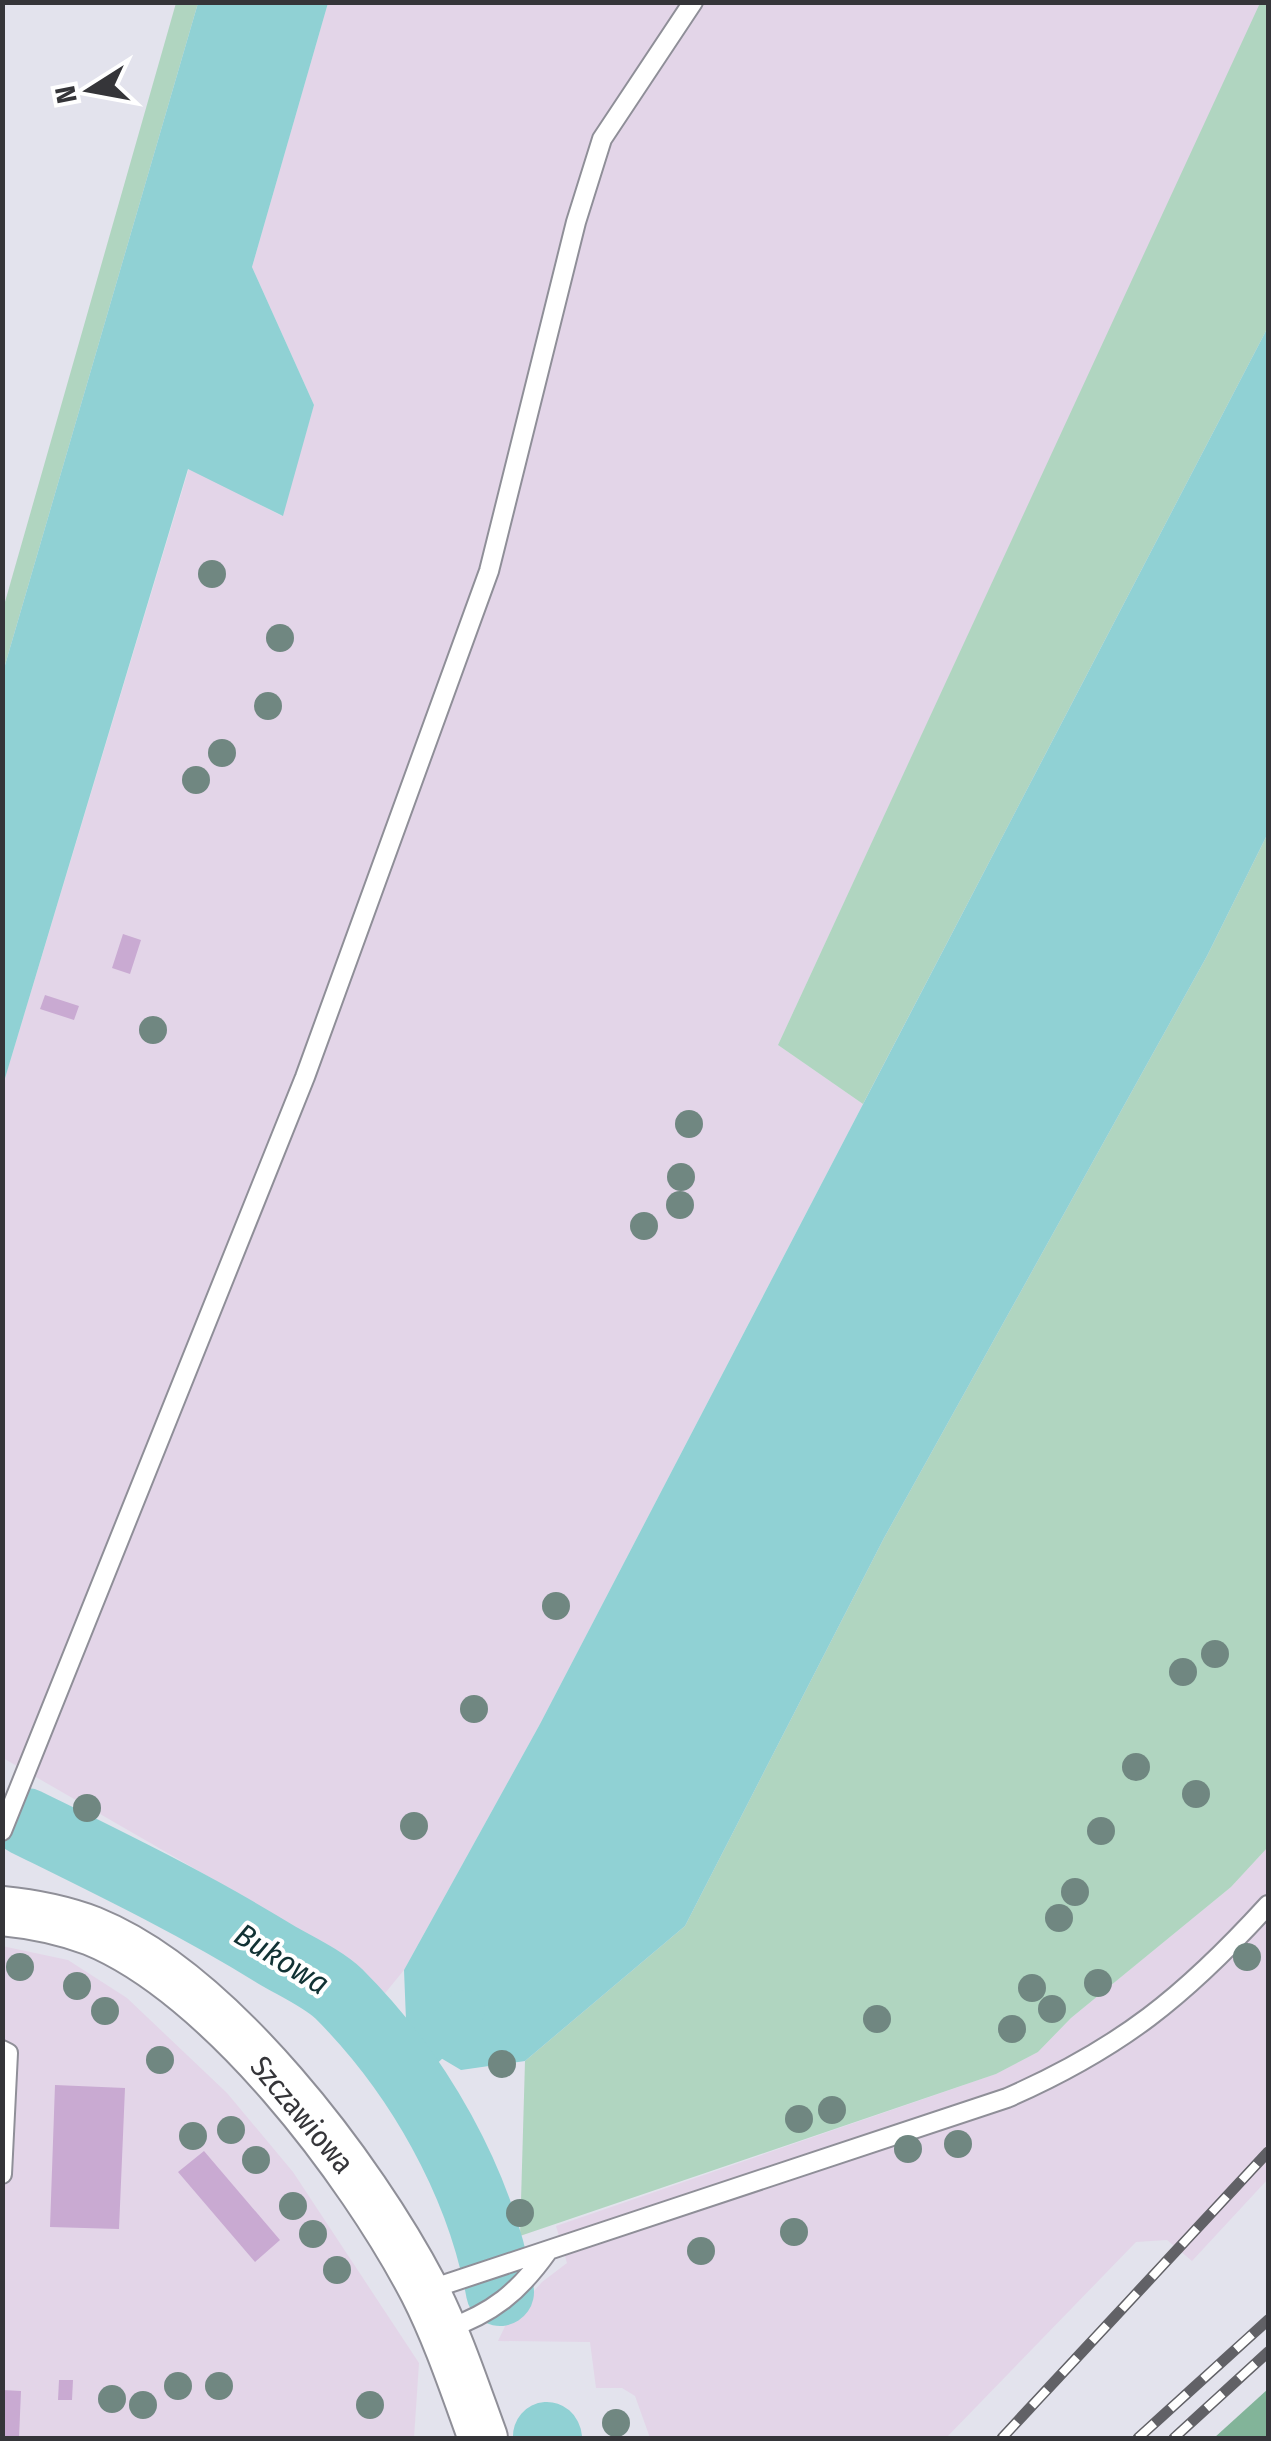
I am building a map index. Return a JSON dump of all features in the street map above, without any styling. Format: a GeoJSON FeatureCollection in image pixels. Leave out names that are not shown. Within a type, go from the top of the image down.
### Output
{"type":"FeatureCollection","features":[{"type":"Feature","properties":{"kind":"street","name":"Szczawiowa"},"geometry":{"type":"LineString","coordinates":[[2,1911],[46,1917],[94,1932],[140,1958],[210,2012],[275,2078],[337,2155],[396,2240],[434,2311],[483,2438]]}},
{"type":"Feature","properties":{"kind":"lane"},"geometry":{"type":"LineString","coordinates":[[2,1831],[305,1077],[489,570],[576,222],[602,139],[693,2]]}},
{"type":"Feature","properties":{"kind":"lane"},"geometry":{"type":"LineString","coordinates":[[434,2311],[481,2273],[1006,2098],[1075,2068],[1132,2032],[1195,1984],[1268,1904]]}},
{"type":"Feature","properties":{"kind":"lane"},"geometry":{"type":"LineString","coordinates":[[2,2050],[8,2053],[2,2174]]}},
{"type":"Feature","properties":{"kind":"lane"},"geometry":{"type":"LineString","coordinates":[[434,2311],[492,2312],[522,2288],[548,2251]]}},
{"type":"Feature","properties":{"kind":"shaded area"},"geometry":{"type":"Polygon","coordinates":[[[328,3],[1261,3],[778,1045],[863,1104],[540,1724],[404,1970],[377,2003],[270,1912],[3,1758],[3,1085],[189,468],[282,516],[314,405],[252,267],[328,3]]]}},
{"type":"Feature","properties":{"kind":"shaded area"},"geometry":{"type":"Polygon","coordinates":[[[1268,1847],[1268,2179],[1192,2261],[1167,2240],[1136,2242],[946,2438],[650,2438],[635,2396],[622,2388],[596,2388],[590,2342],[498,2341],[508,2320],[542,2282],[567,2263],[556,2226],[996,2074],[1038,2052],[1071,2018],[1231,1887],[1268,1847]]]}},
{"type":"Feature","properties":{"kind":"shaded area"},"geometry":{"type":"Polygon","coordinates":[[[2,1946],[68,1960],[127,1998],[227,2093],[293,2172],[419,2363],[414,2438],[3,2438],[2,1946]]]}},
{"type":"Feature","properties":{"kind":"green space"},"geometry":{"type":"Polygon","coordinates":[[[176,3],[198,3],[3,672],[3,609],[176,3]]]}},
{"type":"Feature","properties":{"kind":"green space"},"geometry":{"type":"Polygon","coordinates":[[[1260,3],[1268,3],[1268,327],[863,1104],[778,1045],[1260,3]]]}},
{"type":"Feature","properties":{"kind":"green space"},"geometry":{"type":"Polygon","coordinates":[[[1268,833],[1268,1847],[1231,1887],[1071,2018],[1038,2052],[996,2074],[520,2236],[525,2061],[685,1926],[884,1538],[1207,956],[1268,833]]]}},
{"type":"Feature","properties":{"kind":"green space"},"geometry":{"type":"Polygon","coordinates":[[[1268,2389],[1268,2438],[1214,2438],[1268,2389]]]}},
{"type":"Feature","properties":{"kind":"water"},"geometry":{"type":"Polygon","coordinates":[[[198,3],[328,3],[252,267],[314,405],[283,516],[188,469],[3,1085],[3,672],[198,3]]]}},
{"type":"Feature","properties":{"kind":"water"},"geometry":{"type":"Polygon","coordinates":[[[1268,327],[1268,833],[1207,956],[884,1538],[685,1926],[525,2061],[461,2070],[424,2048],[406,2020],[404,1970],[540,1724],[1268,327]]]}},
{"type":"Feature","properties":{"kind":"building"},"geometry":{"type":"Polygon","coordinates":[[[123,934],[141,940],[130,974],[112,968],[123,934]]]}},
{"type":"Feature","properties":{"kind":"building"},"geometry":{"type":"Polygon","coordinates":[[[45,995],[79,1006],[74,1020],[40,1009],[45,995]]]}},
{"type":"Feature","properties":{"kind":"building"},"geometry":{"type":"Polygon","coordinates":[[[55,2085],[125,2088],[119,2229],[50,2227],[55,2085]]]}},
{"type":"Feature","properties":{"kind":"building"},"geometry":{"type":"Polygon","coordinates":[[[204,2151],[280,2240],[255,2262],[178,2172],[204,2151]]]}},
{"type":"Feature","properties":{"kind":"building"},"geometry":{"type":"Polygon","coordinates":[[[59,2380],[73,2380],[72,2400],[58,2400],[59,2380]]]}},
{"type":"Feature","properties":{"kind":"building"},"geometry":{"type":"Polygon","coordinates":[[[2,2390],[21,2391],[19,2438],[2,2438],[2,2390]]]}},
{"type":"Feature","properties":{"kind":"waterway","name":"Bukowa"},"geometry":{"type":"LineString","coordinates":[[26,1822],[214,1918],[317,1977],[339,1994],[395,2058],[442,2131],[478,2210],[500,2292]]}},
{"type":"Feature","properties":{"kind":"waterway"},"geometry":{"type":"LineString","coordinates":[[402,2069],[465,2010]]}},
{"type":"Feature","properties":{"kind":"railway"},"geometry":{"type":"LineString","coordinates":[[1002,2438],[1268,2152]]}},
{"type":"Feature","properties":{"kind":"railway"},"geometry":{"type":"LineString","coordinates":[[1138,2438],[1268,2320]]}},
{"type":"Feature","properties":{"kind":"railway"},"geometry":{"type":"LineString","coordinates":[[1174,2438],[1268,2352]]}}]}
